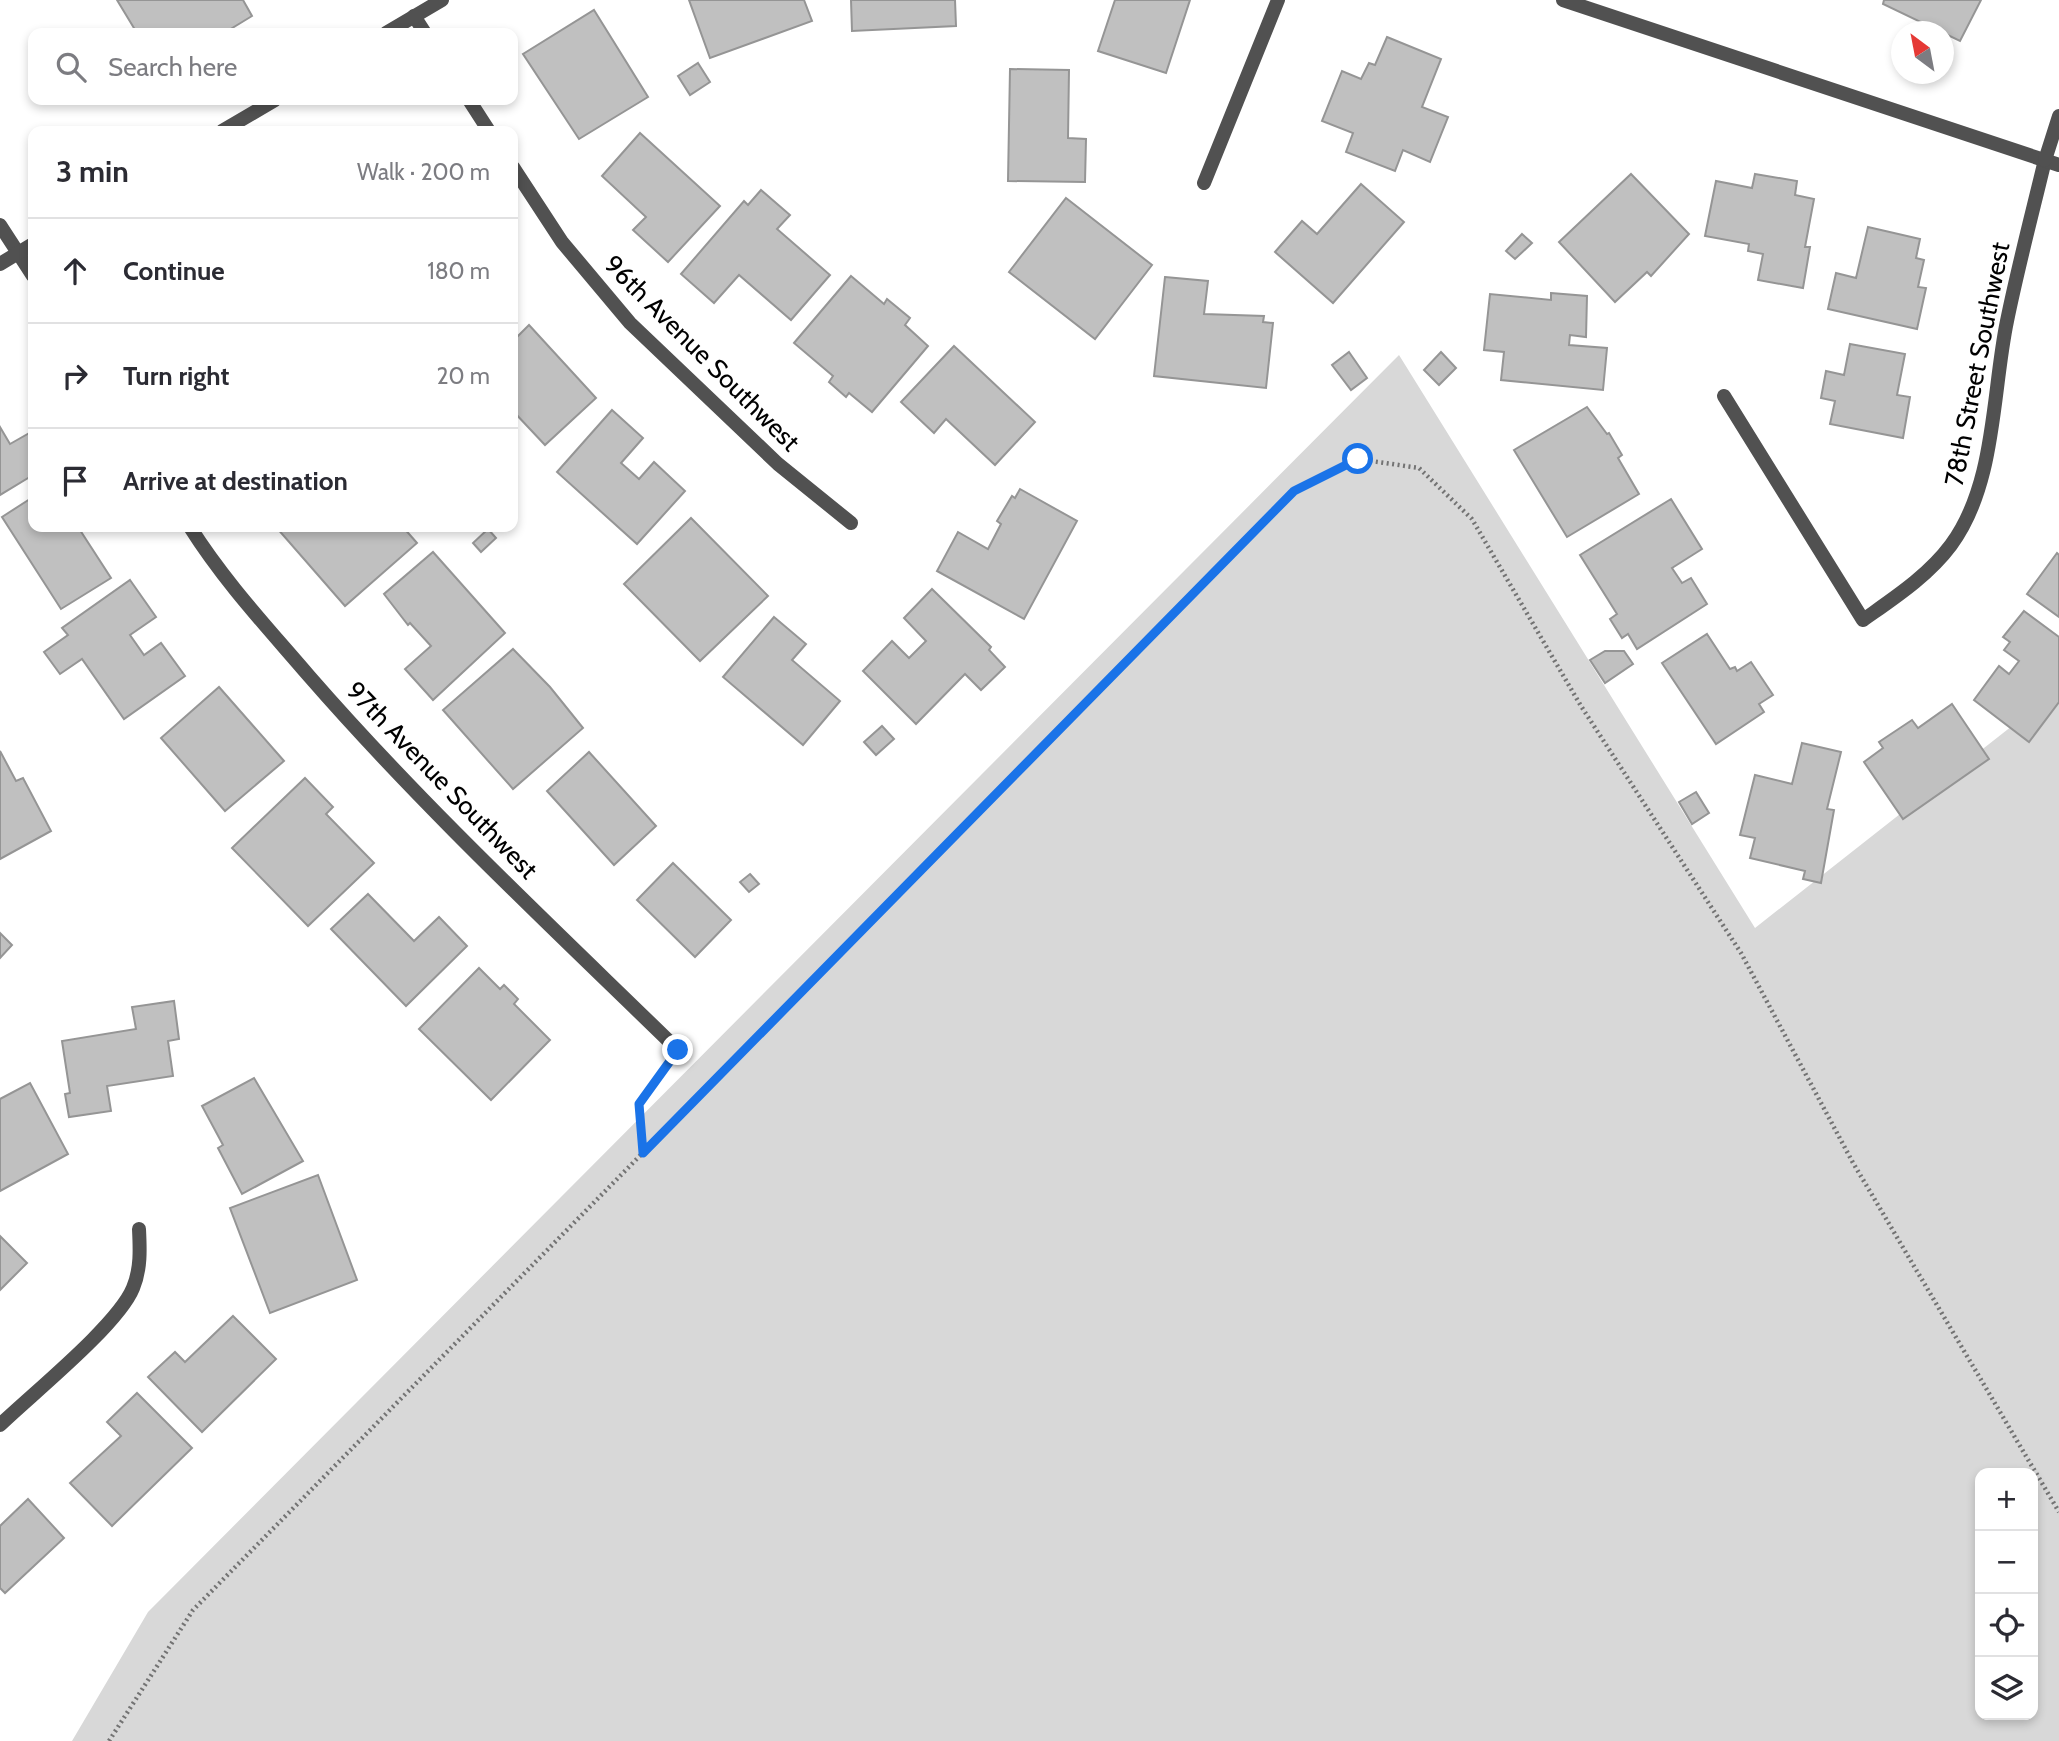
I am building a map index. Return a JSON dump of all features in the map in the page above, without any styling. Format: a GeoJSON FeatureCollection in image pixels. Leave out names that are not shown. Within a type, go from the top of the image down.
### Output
{"type":"FeatureCollection","features":[{"type":"Feature","properties":{"kind":"street"},"geometry":{"type":"LineString","coordinates":[[394,28],[442,0]]}},
{"type":"Feature","properties":{"kind":"street"},"geometry":{"type":"LineString","coordinates":[[1204,183],[1278,0]]}},
{"type":"Feature","properties":{"kind":"street"},"geometry":{"type":"LineString","coordinates":[[1563,0],[2052,162]]}},
{"type":"Feature","properties":{"kind":"street"},"geometry":{"type":"LineString","coordinates":[[414,16],[422,28]]}},
{"type":"Feature","properties":{"kind":"street"},"geometry":{"type":"LineString","coordinates":[[231,126],[266,105]]}},
{"type":"Feature","properties":{"kind":"street"},"geometry":{"type":"LineString","coordinates":[[472,105],[486,126]]}},
{"type":"Feature","properties":{"kind":"street","name":"78th Street Southwest"},"geometry":{"type":"LineString","coordinates":[[1724,396],[1863,620],[1933,567],[1953,543],[1975,504],[1984,474],[2007,321],[2052,162],[2059,116]]}},
{"type":"Feature","properties":{"kind":"street","name":"96th Avenue Southwest"},"geometry":{"type":"LineString","coordinates":[[518,175],[562,242],[630,323],[778,464],[851,523]]}},
{"type":"Feature","properties":{"kind":"street"},"geometry":{"type":"LineString","coordinates":[[0,225],[28,268]]}},
{"type":"Feature","properties":{"kind":"street"},"geometry":{"type":"LineString","coordinates":[[0,264],[28,247]]}},
{"type":"Feature","properties":{"kind":"street","name":"97th Avenue Southwest"},"geometry":{"type":"LineString","coordinates":[[193,532],[217,571],[334,705],[431,809],[678,1050]]}},
{"type":"Feature","properties":{"kind":"street"},"geometry":{"type":"LineString","coordinates":[[0,1425],[107,1324],[132,1290],[140,1264],[139,1229]]}},
{"type":"Feature","properties":{"kind":"path"},"geometry":{"type":"LineString","coordinates":[[109,1741],[193,1610],[1294,491],[1358,459],[1419,468],[1472,519],[1594,727],[1741,953],[1852,1160],[2059,1512]]}},
{"type":"Feature","properties":{"kind":"path"},"geometry":{"type":"LineString","coordinates":[[643,1153],[639,1104],[678,1050]]}},
{"type":"Feature","properties":{"kind":"shaded area"},"geometry":{"type":"Polygon","coordinates":[[[1399,355],[1755,928],[2059,689],[2059,1741],[72,1741],[148,1612],[1399,355]]]}},
{"type":"Feature","properties":{"kind":"building"},"geometry":{"type":"Polygon","coordinates":[[[117,0],[243,0],[252,16],[232,28],[134,28],[117,0]]]}},
{"type":"Feature","properties":{"kind":"building"},"geometry":{"type":"Polygon","coordinates":[[[689,0],[804,0],[812,21],[710,58],[689,0]]]}},
{"type":"Feature","properties":{"kind":"building"},"geometry":{"type":"Polygon","coordinates":[[[851,0],[955,0],[956,26],[852,31],[851,0]]]}},
{"type":"Feature","properties":{"kind":"building"},"geometry":{"type":"Polygon","coordinates":[[[1115,0],[1190,0],[1166,73],[1098,51],[1115,0]]]}},
{"type":"Feature","properties":{"kind":"building"},"geometry":{"type":"Polygon","coordinates":[[[1884,0],[1981,0],[1960,41],[1954,38],[1954,21],[1918,21],[1883,4],[1884,0]]]}},
{"type":"Feature","properties":{"kind":"building"},"geometry":{"type":"Polygon","coordinates":[[[594,10],[648,97],[579,139],[523,54],[594,10]]]}},
{"type":"Feature","properties":{"kind":"building"},"geometry":{"type":"Polygon","coordinates":[[[1387,37],[1441,59],[1422,107],[1448,117],[1430,162],[1403,150],[1395,171],[1346,152],[1353,133],[1322,121],[1342,71],[1361,79],[1369,63],[1375,65],[1387,37]]]}},
{"type":"Feature","properties":{"kind":"building"},"geometry":{"type":"Polygon","coordinates":[[[698,63],[710,82],[690,95],[678,76],[698,63]]]}},
{"type":"Feature","properties":{"kind":"building"},"geometry":{"type":"Polygon","coordinates":[[[1010,69],[1069,70],[1068,138],[1086,139],[1085,182],[1008,181],[1010,69]]]}},
{"type":"Feature","properties":{"kind":"building"},"geometry":{"type":"Polygon","coordinates":[[[640,133],[720,206],[668,262],[633,230],[646,217],[602,176],[640,133]]]}},
{"type":"Feature","properties":{"kind":"building"},"geometry":{"type":"Polygon","coordinates":[[[1631,174],[1689,234],[1651,276],[1647,272],[1615,302],[1559,242],[1631,174]]]}},
{"type":"Feature","properties":{"kind":"building"},"geometry":{"type":"Polygon","coordinates":[[[1755,174],[1797,181],[1795,195],[1814,199],[1805,247],[1810,247],[1803,288],[1758,280],[1763,254],[1748,251],[1749,244],[1705,236],[1716,181],[1752,188],[1755,174]]]}},
{"type":"Feature","properties":{"kind":"building"},"geometry":{"type":"Polygon","coordinates":[[[1361,184],[1404,222],[1333,303],[1275,252],[1302,221],[1317,234],[1361,184]]]}},
{"type":"Feature","properties":{"kind":"building"},"geometry":{"type":"Polygon","coordinates":[[[761,190],[790,215],[777,229],[830,275],[791,320],[739,275],[714,303],[681,274],[744,201],[748,205],[761,190]]]}},
{"type":"Feature","properties":{"kind":"building"},"geometry":{"type":"Polygon","coordinates":[[[1066,198],[1152,265],[1095,339],[1009,272],[1066,198]]]}},
{"type":"Feature","properties":{"kind":"building"},"geometry":{"type":"Polygon","coordinates":[[[1868,227],[1920,239],[1916,258],[1924,260],[1918,287],[1926,288],[1917,329],[1828,309],[1836,273],[1856,278],[1868,227]]]}},
{"type":"Feature","properties":{"kind":"building"},"geometry":{"type":"Polygon","coordinates":[[[1522,234],[1532,243],[1515,259],[1506,251],[1522,234]]]}},
{"type":"Feature","properties":{"kind":"building"},"geometry":{"type":"Polygon","coordinates":[[[851,276],[884,304],[887,299],[910,318],[905,325],[928,346],[872,412],[849,393],[846,397],[829,382],[833,376],[794,343],[851,276]]]}},
{"type":"Feature","properties":{"kind":"building"},"geometry":{"type":"Polygon","coordinates":[[[1165,277],[1208,281],[1204,314],[1264,316],[1263,322],[1273,323],[1266,388],[1154,376],[1165,277]]]}},
{"type":"Feature","properties":{"kind":"building"},"geometry":{"type":"Polygon","coordinates":[[[1551,293],[1587,296],[1586,337],[1570,335],[1569,345],[1607,348],[1603,390],[1501,380],[1504,352],[1484,350],[1490,294],[1551,300],[1551,293]]]}},
{"type":"Feature","properties":{"kind":"building"},"geometry":{"type":"Polygon","coordinates":[[[529,325],[596,398],[545,445],[518,416],[518,336],[529,325]]]}},
{"type":"Feature","properties":{"kind":"building"},"geometry":{"type":"Polygon","coordinates":[[[1850,344],[1905,354],[1897,395],[1910,397],[1903,438],[1830,424],[1835,401],[1821,398],[1826,371],[1844,375],[1850,344]]]}},
{"type":"Feature","properties":{"kind":"building"},"geometry":{"type":"Polygon","coordinates":[[[954,346],[1035,422],[995,465],[946,419],[934,433],[901,402],[954,346]]]}},
{"type":"Feature","properties":{"kind":"building"},"geometry":{"type":"Polygon","coordinates":[[[1349,352],[1367,378],[1351,390],[1332,365],[1349,352]]]}},
{"type":"Feature","properties":{"kind":"building"},"geometry":{"type":"Polygon","coordinates":[[[1441,352],[1456,368],[1439,385],[1424,370],[1441,352]]]}},
{"type":"Feature","properties":{"kind":"building"},"geometry":{"type":"Polygon","coordinates":[[[1587,407],[1607,434],[1609,433],[1622,455],[1618,458],[1639,494],[1567,537],[1514,450],[1587,407]]]}},
{"type":"Feature","properties":{"kind":"building"},"geometry":{"type":"Polygon","coordinates":[[[612,410],[643,438],[621,463],[639,479],[654,462],[685,491],[637,544],[557,472],[612,410]]]}},
{"type":"Feature","properties":{"kind":"building"},"geometry":{"type":"Polygon","coordinates":[[[0,427],[10,444],[28,434],[28,478],[0,495],[0,427]]]}},
{"type":"Feature","properties":{"kind":"building"},"geometry":{"type":"Polygon","coordinates":[[[1020,489],[1077,521],[1024,619],[937,571],[958,532],[988,549],[1001,524],[997,521],[1012,496],[1015,498],[1020,489]]]}},
{"type":"Feature","properties":{"kind":"building"},"geometry":{"type":"Polygon","coordinates":[[[1671,499],[1702,549],[1672,568],[1682,583],[1691,578],[1707,604],[1637,649],[1628,634],[1622,638],[1610,619],[1617,614],[1580,555],[1671,499]]]}},
{"type":"Feature","properties":{"kind":"building"},"geometry":{"type":"Polygon","coordinates":[[[28,500],[28,532],[81,532],[111,578],[61,609],[2,517],[28,500]]]}},
{"type":"Feature","properties":{"kind":"building"},"geometry":{"type":"Polygon","coordinates":[[[691,518],[768,596],[700,661],[624,584],[691,518]]]}},
{"type":"Feature","properties":{"kind":"building"},"geometry":{"type":"Polygon","coordinates":[[[280,532],[407,532],[417,543],[345,606],[280,532]]]}},
{"type":"Feature","properties":{"kind":"building"},"geometry":{"type":"Polygon","coordinates":[[[485,532],[491,532],[496,538],[481,552],[473,543],[485,532]]]}},
{"type":"Feature","properties":{"kind":"building"},"geometry":{"type":"Polygon","coordinates":[[[433,552],[505,633],[433,700],[405,669],[431,646],[410,623],[408,625],[384,594],[433,552]]]}},
{"type":"Feature","properties":{"kind":"building"},"geometry":{"type":"Polygon","coordinates":[[[2057,553],[2059,555],[2059,617],[2027,594],[2057,553]]]}},
{"type":"Feature","properties":{"kind":"building"},"geometry":{"type":"Polygon","coordinates":[[[130,580],[156,617],[130,635],[144,655],[161,643],[185,676],[124,719],[82,659],[60,674],[44,652],[68,635],[62,628],[130,580]]]}},
{"type":"Feature","properties":{"kind":"building"},"geometry":{"type":"Polygon","coordinates":[[[932,589],[991,647],[989,650],[1005,667],[981,690],[965,674],[916,724],[863,671],[892,641],[909,658],[926,641],[904,618],[932,589]]]}},
{"type":"Feature","properties":{"kind":"building"},"geometry":{"type":"Polygon","coordinates":[[[2024,611],[2059,637],[2059,702],[2029,742],[1974,700],[1999,666],[2009,674],[2019,661],[2004,650],[2010,642],[2003,637],[2024,611]]]}},
{"type":"Feature","properties":{"kind":"building"},"geometry":{"type":"Polygon","coordinates":[[[774,617],[806,644],[792,660],[840,701],[803,745],[723,677],[774,617]]]}},
{"type":"Feature","properties":{"kind":"building"},"geometry":{"type":"Polygon","coordinates":[[[1707,634],[1730,669],[1735,667],[1737,671],[1751,662],[1773,695],[1759,704],[1764,712],[1716,744],[1662,663],[1707,634]]]}},
{"type":"Feature","properties":{"kind":"building"},"geometry":{"type":"Polygon","coordinates":[[[513,649],[550,687],[583,728],[513,789],[443,710],[513,649]]]}},
{"type":"Feature","properties":{"kind":"building"},"geometry":{"type":"Polygon","coordinates":[[[1605,651],[1624,651],[1633,664],[1605,683],[1590,660],[1605,651]]]}},
{"type":"Feature","properties":{"kind":"building"},"geometry":{"type":"Polygon","coordinates":[[[219,687],[284,761],[225,811],[161,738],[219,687]]]}},
{"type":"Feature","properties":{"kind":"building"},"geometry":{"type":"Polygon","coordinates":[[[1952,704],[1989,759],[1903,819],[1864,762],[1883,748],[1879,742],[1912,720],[1918,728],[1952,704]]]}},
{"type":"Feature","properties":{"kind":"building"},"geometry":{"type":"Polygon","coordinates":[[[882,726],[894,739],[876,755],[864,742],[882,726]]]}},
{"type":"Feature","properties":{"kind":"building"},"geometry":{"type":"Polygon","coordinates":[[[1802,743],[1841,752],[1827,809],[1834,810],[1821,883],[1803,879],[1805,871],[1750,858],[1755,838],[1740,835],[1755,775],[1792,784],[1802,743]]]}},
{"type":"Feature","properties":{"kind":"building"},"geometry":{"type":"Polygon","coordinates":[[[0,751],[16,781],[23,778],[51,831],[0,859],[0,751]]]}},
{"type":"Feature","properties":{"kind":"building"},"geometry":{"type":"Polygon","coordinates":[[[589,752],[656,826],[614,865],[547,791],[589,752]]]}},
{"type":"Feature","properties":{"kind":"building"},"geometry":{"type":"Polygon","coordinates":[[[305,778],[333,807],[326,814],[374,863],[308,926],[232,848],[305,778]]]}},
{"type":"Feature","properties":{"kind":"building"},"geometry":{"type":"Polygon","coordinates":[[[1696,792],[1709,813],[1692,824],[1679,802],[1696,792]]]}},
{"type":"Feature","properties":{"kind":"building"},"geometry":{"type":"Polygon","coordinates":[[[673,863],[731,920],[695,957],[637,900],[673,863]]]}},
{"type":"Feature","properties":{"kind":"building"},"geometry":{"type":"Polygon","coordinates":[[[750,874],[759,884],[749,892],[740,882],[750,874]]]}},
{"type":"Feature","properties":{"kind":"building"},"geometry":{"type":"Polygon","coordinates":[[[368,894],[414,941],[439,917],[467,946],[406,1006],[331,929],[368,894]]]}},
{"type":"Feature","properties":{"kind":"building"},"geometry":{"type":"Polygon","coordinates":[[[0,933],[12,945],[0,958],[0,933]]]}},
{"type":"Feature","properties":{"kind":"building"},"geometry":{"type":"Polygon","coordinates":[[[479,968],[500,989],[504,985],[518,999],[514,1004],[550,1040],[491,1100],[419,1029],[479,968]]]}},
{"type":"Feature","properties":{"kind":"building"},"geometry":{"type":"Polygon","coordinates":[[[174,1001],[179,1039],[168,1041],[173,1076],[107,1086],[111,1111],[69,1117],[65,1094],[70,1093],[62,1041],[136,1029],[132,1007],[174,1001]]]}},
{"type":"Feature","properties":{"kind":"building"},"geometry":{"type":"Polygon","coordinates":[[[254,1078],[303,1161],[242,1194],[218,1148],[223,1145],[202,1106],[254,1078]]]}},
{"type":"Feature","properties":{"kind":"building"},"geometry":{"type":"Polygon","coordinates":[[[30,1083],[68,1154],[0,1191],[0,1099],[30,1083]]]}},
{"type":"Feature","properties":{"kind":"building"},"geometry":{"type":"Polygon","coordinates":[[[318,1175],[357,1280],[270,1313],[230,1208],[318,1175]]]}},
{"type":"Feature","properties":{"kind":"building"},"geometry":{"type":"Polygon","coordinates":[[[0,1236],[27,1263],[0,1290],[0,1236]]]}},
{"type":"Feature","properties":{"kind":"building"},"geometry":{"type":"Polygon","coordinates":[[[233,1316],[276,1359],[202,1432],[148,1377],[175,1352],[185,1362],[233,1316]]]}},
{"type":"Feature","properties":{"kind":"building"},"geometry":{"type":"Polygon","coordinates":[[[137,1393],[192,1448],[112,1526],[70,1483],[121,1436],[107,1422],[137,1393]]]}},
{"type":"Feature","properties":{"kind":"building"},"geometry":{"type":"Polygon","coordinates":[[[28,1499],[64,1538],[5,1593],[0,1588],[0,1526],[28,1499]]]}},
{"type":"Feature","properties":{"kind":"route"},"geometry":{"type":"LineString","coordinates":[[678,1050],[639,1104],[643,1153],[1294,491],[1358,459]]}}]}
